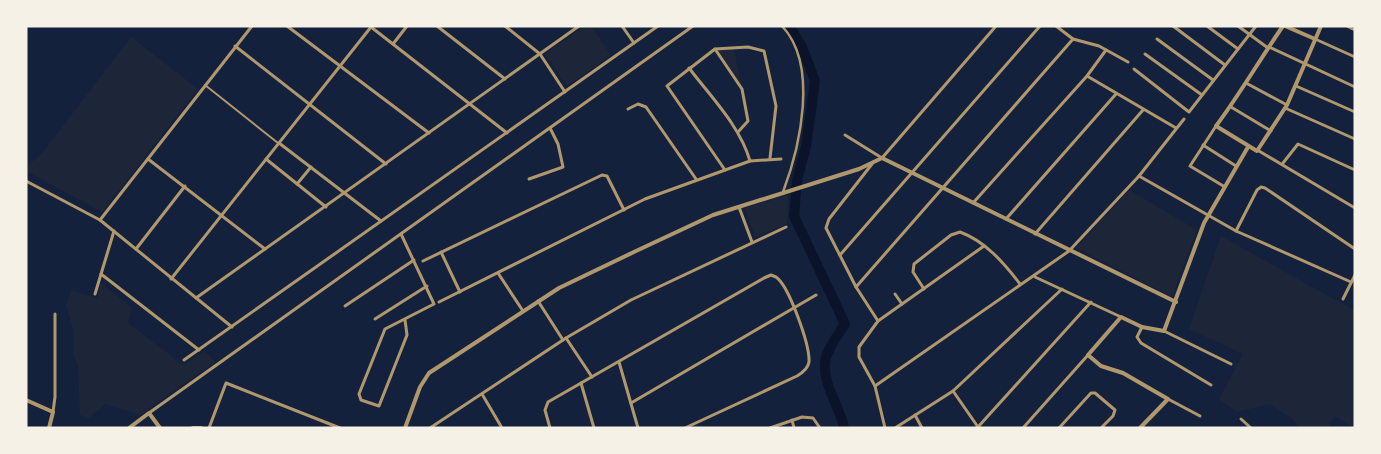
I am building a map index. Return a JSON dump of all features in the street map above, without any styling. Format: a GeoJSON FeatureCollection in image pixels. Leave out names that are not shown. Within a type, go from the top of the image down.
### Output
{"type":"FeatureCollection","features":[{"type":"Feature","properties":{"kind":"street"},"geometry":{"type":"LineString","coordinates":[[100,220],[252,26]]}},
{"type":"Feature","properties":{"kind":"street"},"geometry":{"type":"LineString","coordinates":[[286,26],[429,133]]}},
{"type":"Feature","properties":{"kind":"street"},"geometry":{"type":"LineString","coordinates":[[393,44],[407,26]]}},
{"type":"Feature","properties":{"kind":"street"},"geometry":{"type":"LineString","coordinates":[[437,26],[505,79]]}},
{"type":"Feature","properties":{"kind":"street"},"geometry":{"type":"LineString","coordinates":[[505,26],[540,54],[566,92]]}},
{"type":"Feature","properties":{"kind":"street"},"geometry":{"type":"LineString","coordinates":[[622,26],[634,43]]}},
{"type":"Feature","properties":{"kind":"street"},"geometry":{"type":"LineString","coordinates":[[184,360],[658,26]]}},
{"type":"Feature","properties":{"kind":"street"},"geometry":{"type":"LineString","coordinates":[[129,428],[693,26]]}},
{"type":"Feature","properties":{"kind":"street"},"geometry":{"type":"LineString","coordinates":[[782,26],[790,35],[802,72],[803,110],[790,173],[783,193]]}},
{"type":"Feature","properties":{"kind":"street"},"geometry":{"type":"LineString","coordinates":[[405,428],[425,376],[558,288],[712,216],[872,164],[882,158],[996,26]]}},
{"type":"Feature","properties":{"kind":"street"},"geometry":{"type":"LineString","coordinates":[[840,255],[1040,26]]}},
{"type":"Feature","properties":{"kind":"street"},"geometry":{"type":"LineString","coordinates":[[1056,26],[1072,40],[1106,50],[1128,62]]}},
{"type":"Feature","properties":{"kind":"street"},"geometry":{"type":"LineString","coordinates":[[1173,26],[1225,65]]}},
{"type":"Feature","properties":{"kind":"street"},"geometry":{"type":"LineString","coordinates":[[1207,26],[1238,49]]}},
{"type":"Feature","properties":{"kind":"street"},"geometry":{"type":"LineString","coordinates":[[1238,26],[1268,47],[1355,87]]}},
{"type":"Feature","properties":{"kind":"street"},"geometry":{"type":"LineString","coordinates":[[1134,69],[1187,112],[1190,112],[1256,26]]}},
{"type":"Feature","properties":{"kind":"street"},"geometry":{"type":"LineString","coordinates":[[1225,187],[1190,166],[1268,47],[1284,26],[1355,57]]}},
{"type":"Feature","properties":{"kind":"street"},"geometry":{"type":"LineString","coordinates":[[1259,151],[1296,86],[1321,26]]}},
{"type":"Feature","properties":{"kind":"street"},"geometry":{"type":"LineString","coordinates":[[1347,26],[1355,30]]}},
{"type":"Feature","properties":{"kind":"street"},"geometry":{"type":"LineString","coordinates":[[171,279],[370,27],[507,133]]}},
{"type":"Feature","properties":{"kind":"street"},"geometry":{"type":"LineString","coordinates":[[196,298],[576,27]]}},
{"type":"Feature","properties":{"kind":"street"},"geometry":{"type":"LineString","coordinates":[[1157,39],[1214,80]]}},
{"type":"Feature","properties":{"kind":"street"},"geometry":{"type":"LineString","coordinates":[[856,287],[1072,40]]}},
{"type":"Feature","properties":{"kind":"street"},"geometry":{"type":"LineString","coordinates":[[235,46],[386,164]]}},
{"type":"Feature","properties":{"kind":"street"},"geometry":{"type":"LineString","coordinates":[[725,170],[668,90],[668,83],[715,49],[748,47],[764,51],[776,106],[770,158]]}},
{"type":"Feature","properties":{"kind":"street"},"geometry":{"type":"LineString","coordinates":[[715,49],[742,89],[748,118],[747,123],[738,132]]}},
{"type":"Feature","properties":{"kind":"street"},"geometry":{"type":"LineString","coordinates":[[973,203],[1087,76],[1106,50]]}},
{"type":"Feature","properties":{"kind":"street"},"geometry":{"type":"LineString","coordinates":[[1145,54],[1202,95]]}},
{"type":"Feature","properties":{"kind":"street"},"geometry":{"type":"LineString","coordinates":[[690,68],[738,132],[750,161]]}},
{"type":"Feature","properties":{"kind":"street"},"geometry":{"type":"LineString","coordinates":[[1087,76],[1176,128]]}},
{"type":"Feature","properties":{"kind":"street"},"geometry":{"type":"LineString","coordinates":[[1246,83],[1286,106],[1355,139]]}},
{"type":"Feature","properties":{"kind":"street"},"geometry":{"type":"LineString","coordinates":[[1296,86],[1355,112]]}},
{"type":"Feature","properties":{"kind":"street"},"geometry":{"type":"LineString","coordinates":[[1005,219],[1116,94]]}},
{"type":"Feature","properties":{"kind":"street"},"geometry":{"type":"LineString","coordinates":[[628,109],[638,104],[646,107],[696,179]]}},
{"type":"Feature","properties":{"kind":"street"},"geometry":{"type":"LineString","coordinates":[[1230,107],[1271,131]]}},
{"type":"Feature","properties":{"kind":"street"},"geometry":{"type":"LineString","coordinates":[[1035,234],[1143,110]]}},
{"type":"Feature","properties":{"kind":"street"},"geometry":{"type":"LineString","coordinates":[[875,386],[1069,251],[1139,176],[1184,119]]}},
{"type":"Feature","properties":{"kind":"street"},"geometry":{"type":"LineString","coordinates":[[1216,126],[1248,147],[1283,163],[1355,208]]}},
{"type":"Feature","properties":{"kind":"street"},"geometry":{"type":"LineString","coordinates":[[529,179],[563,167],[558,144],[550,128]]}},
{"type":"Feature","properties":{"kind":"street"},"geometry":{"type":"LineString","coordinates":[[845,135],[882,158],[1176,302]]}},
{"type":"Feature","properties":{"kind":"street"},"geometry":{"type":"LineString","coordinates":[[279,143],[381,221]]}},
{"type":"Feature","properties":{"kind":"street"},"geometry":{"type":"LineString","coordinates":[[1283,163],[1298,144],[1355,170]]}},
{"type":"Feature","properties":{"kind":"street"},"geometry":{"type":"LineString","coordinates":[[1203,145],[1236,166]]}},
{"type":"Feature","properties":{"kind":"street"},"geometry":{"type":"LineString","coordinates":[[1164,331],[1208,216],[1248,147]]}},
{"type":"Feature","properties":{"kind":"street"},"geometry":{"type":"LineString","coordinates":[[439,302],[624,210],[696,179],[750,161],[770,158],[781,159]]}},
{"type":"Feature","properties":{"kind":"street"},"geometry":{"type":"LineString","coordinates":[[148,159],[265,249]]}},
{"type":"Feature","properties":{"kind":"street"},"geometry":{"type":"LineString","coordinates":[[266,159],[326,207]]}},
{"type":"Feature","properties":{"kind":"street"},"geometry":{"type":"LineString","coordinates":[[872,164],[827,224],[828,233],[856,287],[878,321]]}},
{"type":"Feature","properties":{"kind":"street"},"geometry":{"type":"LineString","coordinates":[[297,184],[311,167]]}},
{"type":"Feature","properties":{"kind":"street"},"geometry":{"type":"LineString","coordinates":[[423,261],[602,175],[607,176],[624,210]]}},
{"type":"Feature","properties":{"kind":"street"},"geometry":{"type":"LineString","coordinates":[[1139,176],[1236,231],[1351,282]]}},
{"type":"Feature","properties":{"kind":"street"},"geometry":{"type":"LineString","coordinates":[[26,181],[100,220],[232,327]]}},
{"type":"Feature","properties":{"kind":"street"},"geometry":{"type":"LineString","coordinates":[[136,249],[185,186]]}},
{"type":"Feature","properties":{"kind":"street"},"geometry":{"type":"LineString","coordinates":[[1236,231],[1257,190],[1261,187],[1355,249]]}},
{"type":"Feature","properties":{"kind":"street"},"geometry":{"type":"LineString","coordinates":[[740,207],[752,242]]}},
{"type":"Feature","properties":{"kind":"street"},"geometry":{"type":"LineString","coordinates":[[430,428],[565,339],[631,300],[786,226]]}},
{"type":"Feature","properties":{"kind":"street"},"geometry":{"type":"LineString","coordinates":[[95,294],[114,231]]}},
{"type":"Feature","properties":{"kind":"street"},"geometry":{"type":"LineString","coordinates":[[924,289],[913,272],[914,264],[951,235],[960,232],[984,246],[999,259],[1020,284]]}},
{"type":"Feature","properties":{"kind":"street"},"geometry":{"type":"LineString","coordinates":[[401,234],[435,301],[433,306],[385,329],[359,394],[361,400],[378,407],[408,332],[405,320]]}},
{"type":"Feature","properties":{"kind":"street"},"geometry":{"type":"LineString","coordinates":[[885,428],[875,386],[858,353],[866,335],[878,321],[984,246]]}},
{"type":"Feature","properties":{"kind":"street"},"geometry":{"type":"LineString","coordinates":[[442,252],[460,292]]}},
{"type":"Feature","properties":{"kind":"street"},"geometry":{"type":"LineString","coordinates":[[344,306],[414,260]]}},
{"type":"Feature","properties":{"kind":"street"},"geometry":{"type":"LineString","coordinates":[[498,273],[523,311]]}},
{"type":"Feature","properties":{"kind":"street"},"geometry":{"type":"LineString","coordinates":[[101,274],[199,350]]}},
{"type":"Feature","properties":{"kind":"street"},"geometry":{"type":"LineString","coordinates":[[550,428],[545,410],[548,402],[771,276],[779,279],[795,308],[809,362],[806,368],[797,376],[685,428]]}},
{"type":"Feature","properties":{"kind":"street"},"geometry":{"type":"LineString","coordinates":[[1034,276],[1142,327],[1164,331],[1231,364]]}},
{"type":"Feature","properties":{"kind":"street"},"geometry":{"type":"LineString","coordinates":[[1343,299],[1355,276]]}},
{"type":"Feature","properties":{"kind":"street"},"geometry":{"type":"LineString","coordinates":[[375,319],[426,286]]}},
{"type":"Feature","properties":{"kind":"street"},"geometry":{"type":"LineString","coordinates":[[895,428],[953,390],[1062,289]]}},
{"type":"Feature","properties":{"kind":"street"},"geometry":{"type":"LineString","coordinates":[[895,294],[902,304]]}},
{"type":"Feature","properties":{"kind":"street"},"geometry":{"type":"LineString","coordinates":[[631,403],[816,295]]}},
{"type":"Feature","properties":{"kind":"street"},"geometry":{"type":"LineString","coordinates":[[538,301],[592,377]]}},
{"type":"Feature","properties":{"kind":"street"},"geometry":{"type":"LineString","coordinates":[[953,390],[978,427],[1091,302]]}},
{"type":"Feature","properties":{"kind":"street"},"geometry":{"type":"LineString","coordinates":[[49,428],[55,397],[54,314]]}},
{"type":"Feature","properties":{"kind":"street"},"geometry":{"type":"LineString","coordinates":[[1023,428],[1121,317]]}},
{"type":"Feature","properties":{"kind":"street"},"geometry":{"type":"LineString","coordinates":[[1142,327],[1137,337],[1141,343],[1211,385]]}},
{"type":"Feature","properties":{"kind":"street"},"geometry":{"type":"LineString","coordinates":[[1088,355],[1101,366],[1122,372],[1200,416]]}},
{"type":"Feature","properties":{"kind":"street"},"geometry":{"type":"LineString","coordinates":[[619,362],[638,428]]}},
{"type":"Feature","properties":{"kind":"street"},"geometry":{"type":"LineString","coordinates":[[209,428],[226,383],[340,428]]}},
{"type":"Feature","properties":{"kind":"street"},"geometry":{"type":"LineString","coordinates":[[581,383],[594,428]]}},
{"type":"Feature","properties":{"kind":"street"},"geometry":{"type":"LineString","coordinates":[[1059,428],[1091,393],[1095,393],[1116,410],[1113,416],[1101,428]]}},
{"type":"Feature","properties":{"kind":"street"},"geometry":{"type":"LineString","coordinates":[[482,394],[502,428]]}},
{"type":"Feature","properties":{"kind":"street"},"geometry":{"type":"LineString","coordinates":[[1140,428],[1168,398]]}},
{"type":"Feature","properties":{"kind":"street"},"geometry":{"type":"LineString","coordinates":[[26,400],[53,412]]}},
{"type":"Feature","properties":{"kind":"street"},"geometry":{"type":"LineString","coordinates":[[150,413],[160,428]]}},
{"type":"Feature","properties":{"kind":"street"},"geometry":{"type":"LineString","coordinates":[[915,415],[922,428]]}},
{"type":"Feature","properties":{"kind":"street"},"geometry":{"type":"LineString","coordinates":[[770,428],[802,417],[813,418],[820,428]]}},
{"type":"Feature","properties":{"kind":"street"},"geometry":{"type":"LineString","coordinates":[[1241,419],[1251,428]]}},
{"type":"Feature","properties":{"kind":"street"},"geometry":{"type":"LineString","coordinates":[[792,420],[794,428]]}},
{"type":"Feature","properties":{"kind":"street"},"geometry":{"type":"LineString","coordinates":[[193,428],[201,428]]}},
{"type":"Feature","properties":{"kind":"lane"},"geometry":{"type":"LineString","coordinates":[[205,85],[279,143]]}},
{"type":"Feature","properties":{"kind":"shaded area"},"geometry":{"type":"Polygon","coordinates":[[[585,26],[591,26],[611,55],[567,86],[545,54],[585,26]]]}},
{"type":"Feature","properties":{"kind":"shaded area"},"geometry":{"type":"Polygon","coordinates":[[[131,37],[198,89],[102,212],[26,171],[31,160],[34,161],[43,152],[131,37]]]}},
{"type":"Feature","properties":{"kind":"shaded area"},"geometry":{"type":"Polygon","coordinates":[[[734,49],[741,85],[718,50],[734,49]]]}},
{"type":"Feature","properties":{"kind":"shaded area"},"geometry":{"type":"Polygon","coordinates":[[[1129,190],[1197,230],[1172,297],[1076,248],[1129,190]]]}},
{"type":"Feature","properties":{"kind":"shaded area"},"geometry":{"type":"Polygon","coordinates":[[[788,195],[787,224],[755,237],[745,208],[788,195]]]}},
{"type":"Feature","properties":{"kind":"shaded area"},"geometry":{"type":"Polygon","coordinates":[[[1221,236],[1355,311],[1355,428],[1334,416],[1328,428],[1299,428],[1293,419],[1270,404],[1237,412],[1219,399],[1243,354],[1189,329],[1221,236]]]}},
{"type":"Feature","properties":{"kind":"shaded area"},"geometry":{"type":"Polygon","coordinates":[[[101,283],[132,308],[128,323],[183,365],[205,351],[215,362],[140,415],[105,404],[89,418],[80,415],[78,367],[73,353],[74,332],[66,306],[71,290],[97,298],[101,283]]]}},
{"type":"Feature","properties":{"kind":"waterway"},"geometry":{"type":"LineString","coordinates":[[789,26],[802,47],[815,81],[806,146],[797,180],[794,216],[845,324],[830,348],[825,363],[829,388],[844,428]]}}]}
